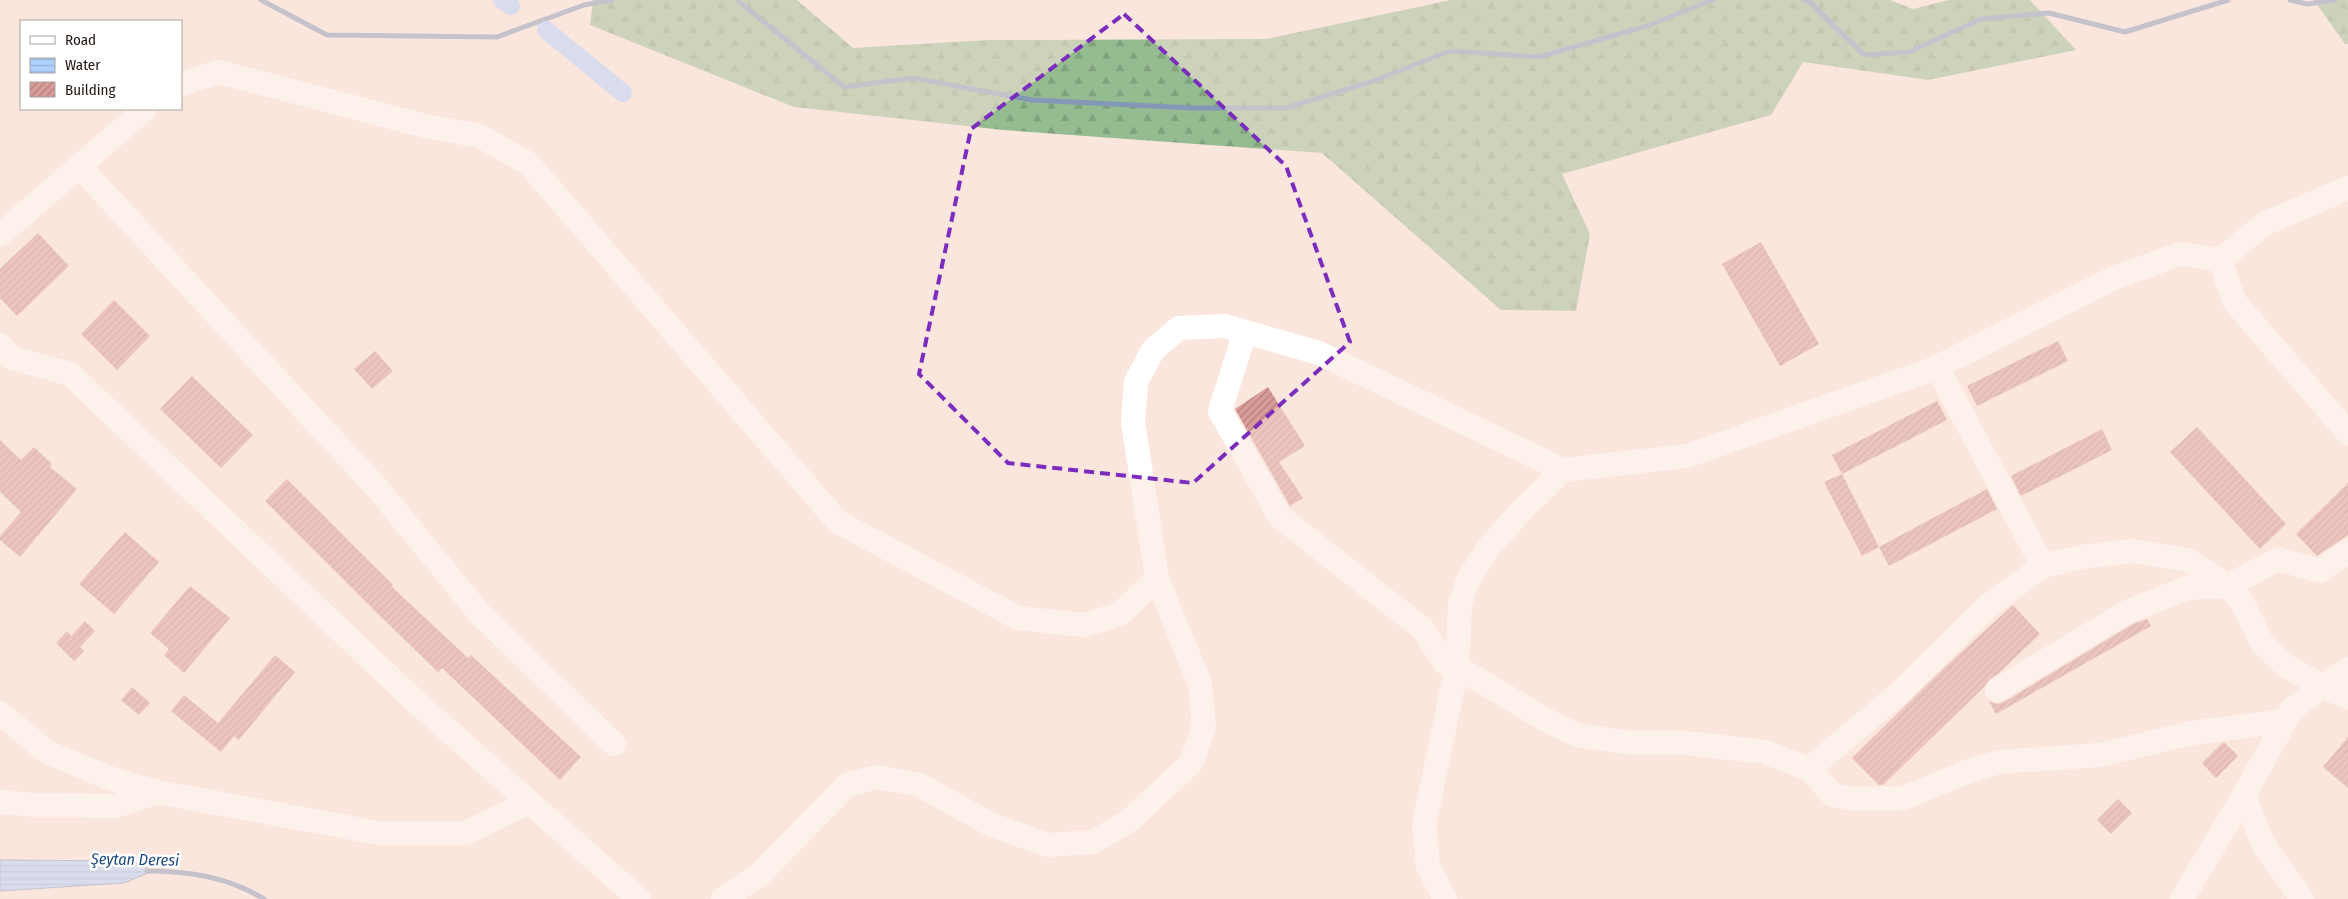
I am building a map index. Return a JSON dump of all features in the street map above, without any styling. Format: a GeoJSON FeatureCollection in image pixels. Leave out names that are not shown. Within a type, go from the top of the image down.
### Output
{"type":"FeatureCollection","features":[{"type":"Feature","properties":{"kind":"street"},"geometry":{"type":"LineString","coordinates":[[182,84],[219,72],[425,126],[480,136],[528,164],[838,522],[1018,618],[1084,625],[1120,614],[1157,578]]}},
{"type":"Feature","properties":{"kind":"street"},"geometry":{"type":"LineString","coordinates":[[0,235],[144,110]]}},
{"type":"Feature","properties":{"kind":"street"},"geometry":{"type":"LineString","coordinates":[[80,167],[378,489],[480,614],[614,744]]}},
{"type":"Feature","properties":{"kind":"street"},"geometry":{"type":"LineString","coordinates":[[723,899],[759,875],[847,785],[876,777],[920,785],[990,824],[1047,845],[1093,842],[1129,822],[1191,763],[1204,728],[1200,684],[1157,578],[1133,422],[1136,382],[1153,350],[1178,328],[1225,326],[1319,353],[1562,470],[1688,456],[1937,367],[2114,278],[2180,254],[2220,260],[2264,224],[2348,188]]}},
{"type":"Feature","properties":{"kind":"street"},"geometry":{"type":"LineString","coordinates":[[2220,260],[2234,300],[2348,433]]}},
{"type":"Feature","properties":{"kind":"street"},"geometry":{"type":"LineString","coordinates":[[1245,332],[1220,411],[1280,517],[1423,629],[1445,663],[1457,667],[1546,720],[1577,735],[1623,742],[1686,743],[1765,752],[1810,769],[1833,795],[1853,799],[1904,798],[1969,771],[1999,762],[2099,755],[2192,733],[2285,721]]}},
{"type":"Feature","properties":{"kind":"street"},"geometry":{"type":"LineString","coordinates":[[0,345],[12,358],[70,374],[415,701],[639,899]]}},
{"type":"Feature","properties":{"kind":"street"},"geometry":{"type":"LineString","coordinates":[[1937,367],[2043,566]]}},
{"type":"Feature","properties":{"kind":"street"},"geometry":{"type":"LineString","coordinates":[[1445,899],[1428,866],[1424,824],[1457,667],[1460,604],[1468,580],[1489,547],[1562,470]]}},
{"type":"Feature","properties":{"kind":"street"},"geometry":{"type":"LineString","coordinates":[[1810,769],[1898,694],[1989,605],[2043,566],[2081,558],[2131,551],[2188,560],[2228,586],[2242,602],[2262,643],[2285,666],[2322,687],[2348,697]]}},
{"type":"Feature","properties":{"kind":"street"},"geometry":{"type":"LineString","coordinates":[[1997,690],[2127,612],[2187,588],[2228,586],[2278,559],[2320,571],[2348,551]]}},
{"type":"Feature","properties":{"kind":"street"},"geometry":{"type":"LineString","coordinates":[[2182,899],[2244,795],[2292,709],[2348,669]]}},
{"type":"Feature","properties":{"kind":"street"},"geometry":{"type":"LineString","coordinates":[[0,713],[48,752],[106,777],[157,792],[254,812],[379,833],[466,833],[529,802]]}},
{"type":"Feature","properties":{"kind":"street"},"geometry":{"type":"LineString","coordinates":[[0,802],[35,805],[115,806],[157,792]]}},
{"type":"Feature","properties":{"kind":"street"},"geometry":{"type":"LineString","coordinates":[[2244,795],[2263,844],[2302,899]]}},
{"type":"Feature","properties":{"kind":"highlighted area"},"geometry":{"type":"Polygon","coordinates":[[[1124,14],[1286,166],[1350,342],[1193,483],[1008,463],[919,374],[971,129],[1124,14]]]}},
{"type":"Feature","properties":{"kind":"green space"},"geometry":{"type":"Polygon","coordinates":[[[593,0],[797,0],[853,48],[987,40],[1266,39],[1451,0],[1890,0],[1913,9],[1949,0],[2030,0],[2076,50],[1928,80],[1803,62],[1771,115],[1562,174],[1590,234],[1576,311],[1501,310],[1322,153],[1003,130],[794,107],[590,25],[593,0]]]}},
{"type":"Feature","properties":{"kind":"green space"},"geometry":{"type":"Polygon","coordinates":[[[2314,0],[2348,0],[2348,44],[2345,44],[2314,0]]]}},
{"type":"Feature","properties":{"kind":"water"},"geometry":{"type":"Polygon","coordinates":[[[0,860],[130,861],[153,871],[124,883],[0,891],[0,860]]]}},
{"type":"Feature","properties":{"kind":"building"},"geometry":{"type":"Polygon","coordinates":[[[38,233],[69,266],[17,316],[0,298],[0,269],[38,233]]]}},
{"type":"Feature","properties":{"kind":"building"},"geometry":{"type":"Polygon","coordinates":[[[1761,242],[1819,344],[1780,366],[1722,264],[1761,242]]]}},
{"type":"Feature","properties":{"kind":"building"},"geometry":{"type":"Polygon","coordinates":[[[114,300],[150,336],[117,370],[81,334],[114,300]]]}},
{"type":"Feature","properties":{"kind":"building"},"geometry":{"type":"Polygon","coordinates":[[[2058,341],[2068,361],[1977,406],[1967,386],[2058,341]]]}},
{"type":"Feature","properties":{"kind":"building"},"geometry":{"type":"Polygon","coordinates":[[[375,351],[393,371],[372,389],[354,369],[375,351]]]}},
{"type":"Feature","properties":{"kind":"building"},"geometry":{"type":"Polygon","coordinates":[[[192,376],[253,435],[221,468],[160,409],[192,376]]]}},
{"type":"Feature","properties":{"kind":"building"},"geometry":{"type":"Polygon","coordinates":[[[1268,387],[1305,446],[1279,462],[1303,498],[1290,506],[1235,409],[1268,387]]]}},
{"type":"Feature","properties":{"kind":"building"},"geometry":{"type":"Polygon","coordinates":[[[1937,401],[1947,420],[1842,474],[1832,455],[1937,401]]]}},
{"type":"Feature","properties":{"kind":"building"},"geometry":{"type":"Polygon","coordinates":[[[2197,427],[2286,524],[2260,549],[2170,452],[2197,427]]]}},
{"type":"Feature","properties":{"kind":"building"},"geometry":{"type":"Polygon","coordinates":[[[2102,429],[2112,450],[2021,496],[2011,476],[2102,429]]]}},
{"type":"Feature","properties":{"kind":"building"},"geometry":{"type":"Polygon","coordinates":[[[0,440],[21,460],[34,447],[52,464],[50,467],[77,489],[20,557],[0,540],[0,536],[21,512],[0,492],[0,440]]]}},
{"type":"Feature","properties":{"kind":"building"},"geometry":{"type":"Polygon","coordinates":[[[1842,474],[1879,547],[1862,556],[1824,482],[1842,474]]]}},
{"type":"Feature","properties":{"kind":"building"},"geometry":{"type":"Polygon","coordinates":[[[287,479],[393,585],[392,587],[468,658],[471,655],[581,757],[560,780],[442,668],[438,672],[265,501],[287,479]]]}},
{"type":"Feature","properties":{"kind":"building"},"geometry":{"type":"Polygon","coordinates":[[[2348,483],[2348,535],[2317,556],[2296,534],[2348,483]]]}},
{"type":"Feature","properties":{"kind":"building"},"geometry":{"type":"Polygon","coordinates":[[[1987,489],[1997,509],[1889,566],[1879,547],[1987,489]]]}},
{"type":"Feature","properties":{"kind":"building"},"geometry":{"type":"Polygon","coordinates":[[[125,532],[159,562],[114,614],[79,584],[125,532]]]}},
{"type":"Feature","properties":{"kind":"building"},"geometry":{"type":"Polygon","coordinates":[[[190,586],[230,618],[184,673],[164,655],[169,649],[150,633],[190,586]]]}},
{"type":"Feature","properties":{"kind":"building"},"geometry":{"type":"Polygon","coordinates":[[[2013,605],[2040,634],[1999,673],[1990,679],[1883,785],[1879,785],[1852,758],[1943,669],[2013,605]]]}},
{"type":"Feature","properties":{"kind":"building"},"geometry":{"type":"Polygon","coordinates":[[[2147,619],[2151,626],[1996,714],[1989,701],[1997,704],[2004,702],[2133,624],[2147,619]]]}},
{"type":"Feature","properties":{"kind":"building"},"geometry":{"type":"Polygon","coordinates":[[[85,621],[95,631],[80,647],[84,651],[74,661],[56,643],[67,631],[71,636],[85,621]]]}},
{"type":"Feature","properties":{"kind":"building"},"geometry":{"type":"Polygon","coordinates":[[[275,655],[295,672],[239,740],[234,736],[221,752],[171,711],[184,695],[218,723],[275,655]]]}},
{"type":"Feature","properties":{"kind":"building"},"geometry":{"type":"Polygon","coordinates":[[[132,687],[150,703],[139,715],[121,700],[132,687]]]}},
{"type":"Feature","properties":{"kind":"building"},"geometry":{"type":"Polygon","coordinates":[[[2348,737],[2348,788],[2323,767],[2348,737]]]}},
{"type":"Feature","properties":{"kind":"building"},"geometry":{"type":"Polygon","coordinates":[[[2222,743],[2225,743],[2238,756],[2216,778],[2202,763],[2222,743]]]}},
{"type":"Feature","properties":{"kind":"building"},"geometry":{"type":"Polygon","coordinates":[[[2118,799],[2132,813],[2111,834],[2097,820],[2118,799]]]}},
{"type":"Feature","properties":{"kind":"waterway"},"geometry":{"type":"LineString","coordinates":[[261,0],[327,35],[497,37],[584,5],[611,0]]}},
{"type":"Feature","properties":{"kind":"waterway"},"geometry":{"type":"LineString","coordinates":[[502,0],[511,6]]}},
{"type":"Feature","properties":{"kind":"waterway"},"geometry":{"type":"LineString","coordinates":[[737,0],[844,87],[913,78],[1032,100],[1193,108],[1286,108],[1376,80],[1450,51],[1539,57],[1650,25],[1712,0]]}},
{"type":"Feature","properties":{"kind":"waterway"},"geometry":{"type":"LineString","coordinates":[[1804,0],[1811,3],[1864,55],[1909,52],[1981,19],[2049,13],[2125,32],[2228,0]]}},
{"type":"Feature","properties":{"kind":"waterway"},"geometry":{"type":"LineString","coordinates":[[2290,0],[2307,4],[2335,0]]}},
{"type":"Feature","properties":{"kind":"waterway"},"geometry":{"type":"LineString","coordinates":[[546,30],[623,93]]}},
{"type":"Feature","properties":{"kind":"waterway","name":"Şeytan Deresi"},"geometry":{"type":"LineString","coordinates":[[147,871],[178,872],[222,880],[250,891],[264,899]]}}]}
